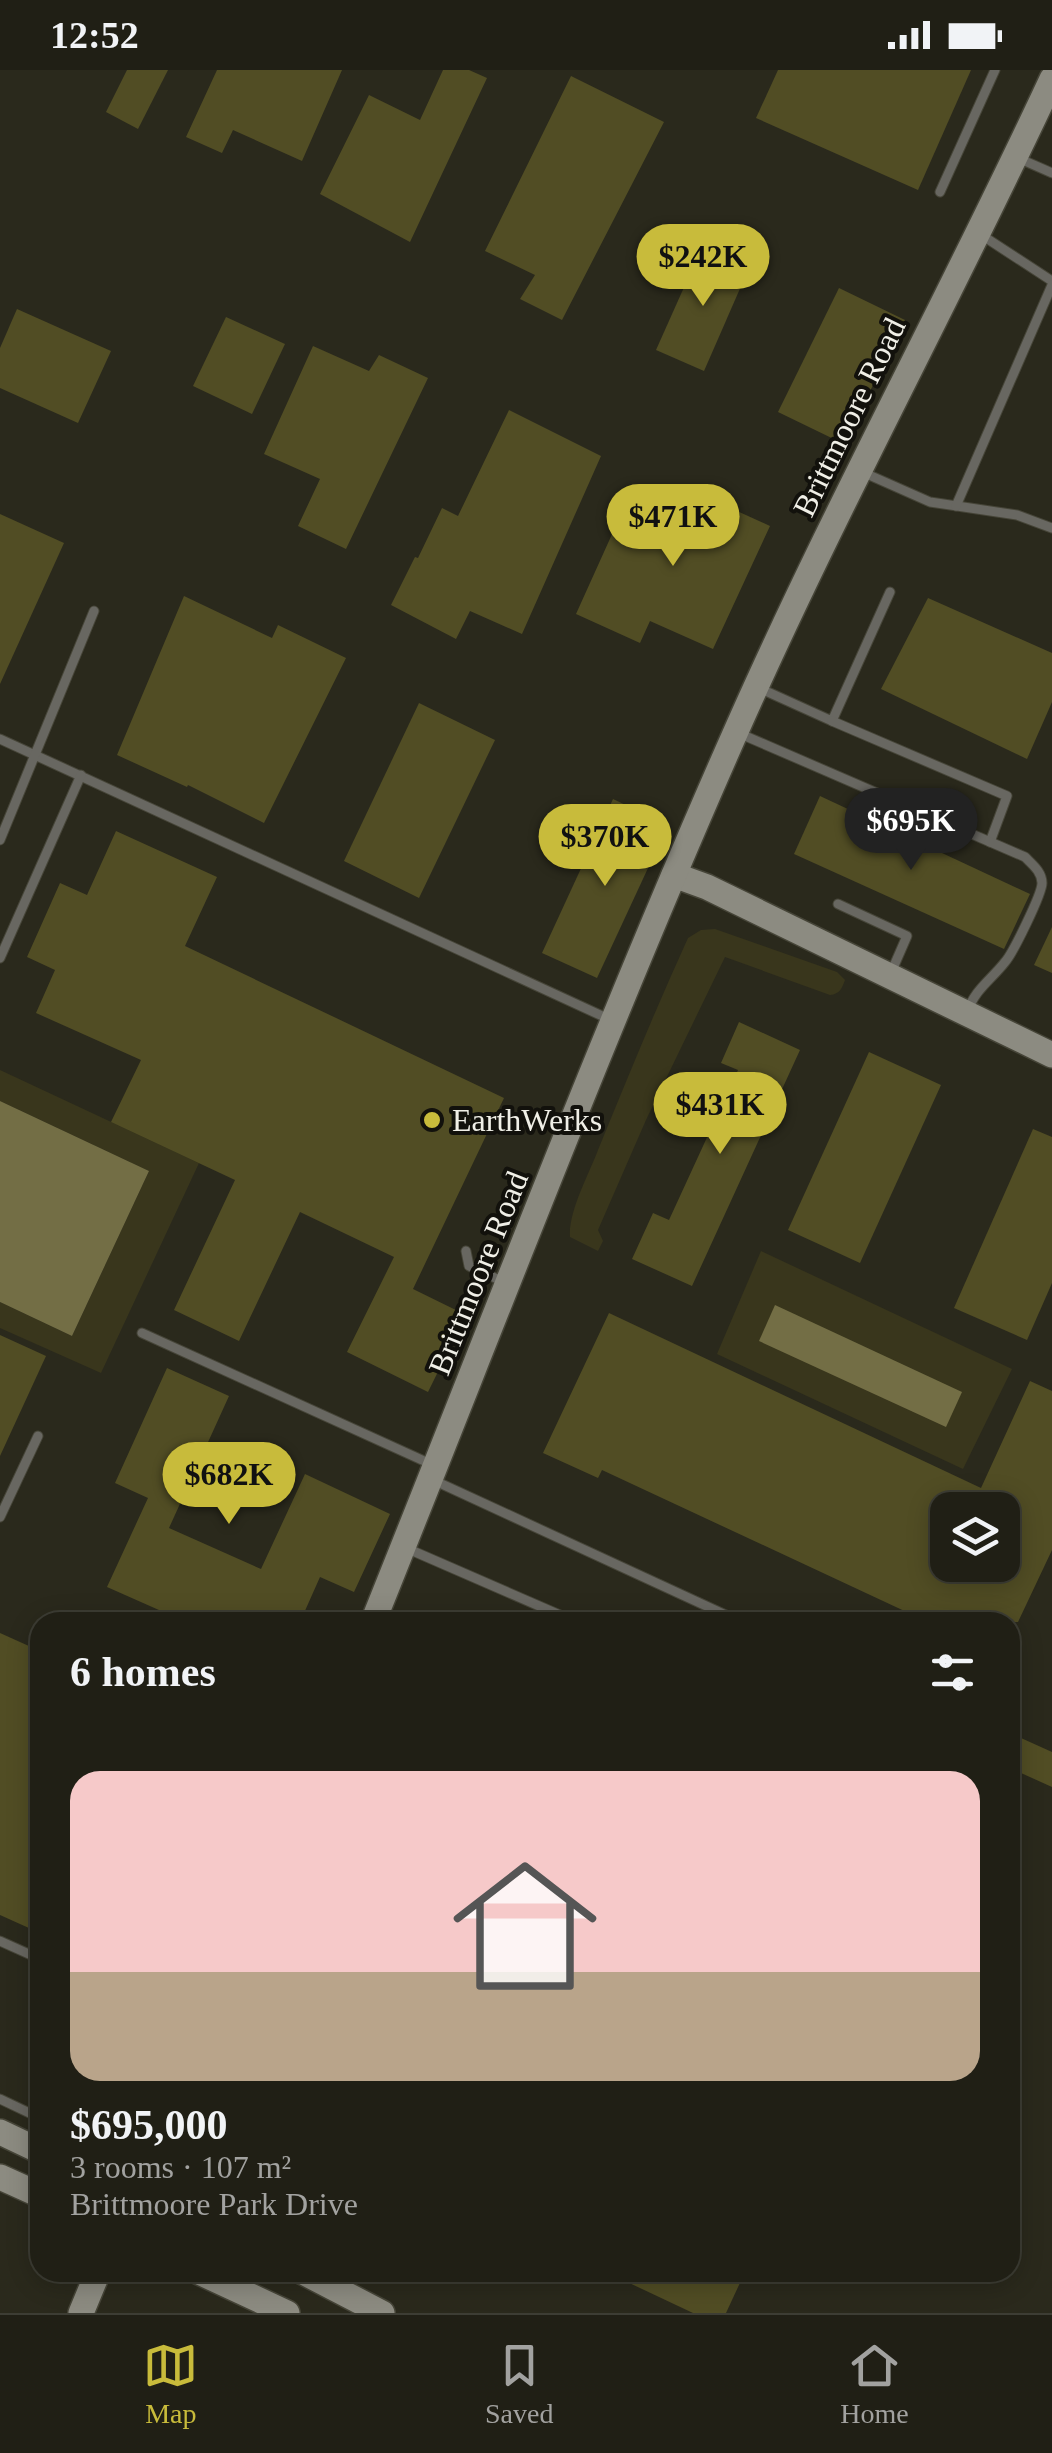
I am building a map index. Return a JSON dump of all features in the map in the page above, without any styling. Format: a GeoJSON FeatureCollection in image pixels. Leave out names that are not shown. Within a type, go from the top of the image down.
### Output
{"type":"FeatureCollection","features":[{"type":"Feature","properties":{"kind":"main road","name":"Brittmoore Road"},"geometry":{"type":"LineString","coordinates":[[377,1612],[614,1021],[736,732],[858,470],[1052,79]]}},
{"type":"Feature","properties":{"kind":"main road"},"geometry":{"type":"LineString","coordinates":[[674,875],[707,887],[1052,1056]]}},
{"type":"Feature","properties":{"kind":"main road"},"geometry":{"type":"LineString","coordinates":[[0,2132],[30,2146]]}},
{"type":"Feature","properties":{"kind":"main road"},"geometry":{"type":"LineString","coordinates":[[0,2176],[30,2190]]}},
{"type":"Feature","properties":{"kind":"main road"},"geometry":{"type":"LineString","coordinates":[[81,2313],[94,2282]]}},
{"type":"Feature","properties":{"kind":"main road"},"geometry":{"type":"LineString","coordinates":[[220,2282],[287,2313]]}},
{"type":"Feature","properties":{"kind":"main road"},"geometry":{"type":"LineString","coordinates":[[322,2282],[382,2313]]}},
{"type":"Feature","properties":{"kind":"lane"},"geometry":{"type":"LineString","coordinates":[[940,192],[996,70]]}},
{"type":"Feature","properties":{"kind":"lane"},"geometry":{"type":"LineString","coordinates":[[1016,156],[1052,173]]}},
{"type":"Feature","properties":{"kind":"lane"},"geometry":{"type":"LineString","coordinates":[[956,506],[1052,283],[978,232]]}},
{"type":"Feature","properties":{"kind":"lane"},"geometry":{"type":"LineString","coordinates":[[858,470],[930,502],[1018,515],[1052,528]]}},
{"type":"Feature","properties":{"kind":"lane"},"geometry":{"type":"LineString","coordinates":[[832,721],[890,592]]}},
{"type":"Feature","properties":{"kind":"lane"},"geometry":{"type":"LineString","coordinates":[[0,840],[94,611]]}},
{"type":"Feature","properties":{"kind":"lane"},"geometry":{"type":"LineString","coordinates":[[756,687],[1008,796],[990,842]]}},
{"type":"Feature","properties":{"kind":"lane"},"geometry":{"type":"LineString","coordinates":[[736,732],[1025,857],[1040,872],[1042,886],[1006,961],[983,984],[966,1015]]}},
{"type":"Feature","properties":{"kind":"lane"},"geometry":{"type":"LineString","coordinates":[[0,739],[614,1021]]}},
{"type":"Feature","properties":{"kind":"lane"},"geometry":{"type":"LineString","coordinates":[[0,958],[81,775]]}},
{"type":"Feature","properties":{"kind":"lane"},"geometry":{"type":"LineString","coordinates":[[838,904],[907,936],[889,977]]}},
{"type":"Feature","properties":{"kind":"lane"},"geometry":{"type":"LineString","coordinates":[[466,1251],[469,1266],[509,1284]]}},
{"type":"Feature","properties":{"kind":"lane"},"geometry":{"type":"LineString","coordinates":[[142,1333],[720,1612]]}},
{"type":"Feature","properties":{"kind":"lane"},"geometry":{"type":"LineString","coordinates":[[0,1517],[38,1436]]}},
{"type":"Feature","properties":{"kind":"lane"},"geometry":{"type":"LineString","coordinates":[[404,1547],[553,1612]]}},
{"type":"Feature","properties":{"kind":"lane"},"geometry":{"type":"LineString","coordinates":[[0,1941],[30,1954]]}},
{"type":"Feature","properties":{"kind":"lane"},"geometry":{"type":"LineString","coordinates":[[0,2099],[30,2113]]}},
{"type":"Feature","properties":{"kind":"shaded area"},"geometry":{"type":"Polygon","coordinates":[[[715,929],[837,972],[845,980],[838,992],[830,995],[725,957],[598,1230],[603,1241],[598,1251],[570,1237],[576,1205],[688,938],[701,930],[715,929]]]}},
{"type":"Feature","properties":{"kind":"shaded area"},"geometry":{"type":"Polygon","coordinates":[[[0,1070],[199,1163],[101,1373],[0,1328],[0,1302],[72,1336],[149,1171],[0,1101],[0,1070]]]}},
{"type":"Feature","properties":{"kind":"shaded area"},"geometry":{"type":"Polygon","coordinates":[[[0,1101],[149,1171],[72,1336],[0,1302],[0,1101]]]}},
{"type":"Feature","properties":{"kind":"shaded area"},"geometry":{"type":"Polygon","coordinates":[[[761,1251],[1012,1369],[963,1469],[717,1354],[761,1251]]]}},
{"type":"Feature","properties":{"kind":"shaded area"},"geometry":{"type":"Polygon","coordinates":[[[775,1305],[962,1392],[946,1427],[759,1341],[775,1305]]]}},
{"type":"Feature","properties":{"kind":"building"},"geometry":{"type":"Polygon","coordinates":[[[127,70],[168,70],[138,129],[106,112],[127,70]]]}},
{"type":"Feature","properties":{"kind":"building"},"geometry":{"type":"Polygon","coordinates":[[[217,70],[342,70],[302,161],[233,130],[222,153],[186,137],[217,70]]]}},
{"type":"Feature","properties":{"kind":"building"},"geometry":{"type":"Polygon","coordinates":[[[443,70],[469,70],[487,78],[410,242],[320,194],[369,95],[420,120],[443,70]]]}},
{"type":"Feature","properties":{"kind":"building"},"geometry":{"type":"Polygon","coordinates":[[[778,70],[971,70],[918,190],[756,118],[778,70]]]}},
{"type":"Feature","properties":{"kind":"building"},"geometry":{"type":"Polygon","coordinates":[[[571,76],[664,122],[562,320],[520,299],[535,275],[485,251],[571,76]]]}},
{"type":"Feature","properties":{"kind":"building"},"geometry":{"type":"Polygon","coordinates":[[[702,247],[749,268],[704,371],[656,350],[702,247]]]}},
{"type":"Feature","properties":{"kind":"building"},"geometry":{"type":"Polygon","coordinates":[[[839,288],[905,320],[844,444],[778,412],[839,288]]]}},
{"type":"Feature","properties":{"kind":"building"},"geometry":{"type":"Polygon","coordinates":[[[17,309],[111,351],[78,423],[0,388],[0,348],[17,309]]]}},
{"type":"Feature","properties":{"kind":"building"},"geometry":{"type":"Polygon","coordinates":[[[226,317],[285,344],[252,414],[193,386],[226,317]]]}},
{"type":"Feature","properties":{"kind":"building"},"geometry":{"type":"Polygon","coordinates":[[[313,346],[369,371],[379,355],[428,378],[346,549],[298,526],[320,479],[264,454],[313,346]]]}},
{"type":"Feature","properties":{"kind":"building"},"geometry":{"type":"Polygon","coordinates":[[[509,410],[601,456],[522,634],[470,611],[456,639],[391,605],[442,508],[458,516],[509,410]]]}},
{"type":"Feature","properties":{"kind":"building"},"geometry":{"type":"Polygon","coordinates":[[[660,490],[711,510],[715,501],[770,526],[713,649],[650,621],[640,643],[576,614],[627,501],[650,512],[660,490]]]}},
{"type":"Feature","properties":{"kind":"building"},"geometry":{"type":"Polygon","coordinates":[[[0,514],[64,543],[0,684],[0,514]]]}},
{"type":"Feature","properties":{"kind":"building"},"geometry":{"type":"Polygon","coordinates":[[[184,596],[272,638],[278,625],[346,658],[264,823],[117,755],[184,596]]]}},
{"type":"Feature","properties":{"kind":"building"},"geometry":{"type":"Polygon","coordinates":[[[928,598],[1052,653],[1052,702],[1027,759],[881,689],[928,598]]]}},
{"type":"Feature","properties":{"kind":"building"},"geometry":{"type":"Polygon","coordinates":[[[419,703],[495,740],[419,898],[344,861],[419,703]]]}},
{"type":"Feature","properties":{"kind":"building"},"geometry":{"type":"Polygon","coordinates":[[[820,796],[1030,894],[1004,949],[794,854],[820,796]]]}},
{"type":"Feature","properties":{"kind":"building"},"geometry":{"type":"Polygon","coordinates":[[[613,799],[668,825],[597,978],[542,953],[613,799]]]}},
{"type":"Feature","properties":{"kind":"building"},"geometry":{"type":"Polygon","coordinates":[[[116,831],[217,877],[185,946],[504,1098],[413,1289],[466,1315],[428,1392],[347,1352],[394,1257],[300,1212],[239,1341],[174,1310],[235,1180],[111,1122],[141,1060],[36,1013],[55,970],[27,957],[60,883],[87,895],[116,831]]]}},
{"type":"Feature","properties":{"kind":"building"},"geometry":{"type":"Polygon","coordinates":[[[1052,927],[1052,973],[1034,965],[1052,927]]]}},
{"type":"Feature","properties":{"kind":"building"},"geometry":{"type":"Polygon","coordinates":[[[739,1022],[800,1050],[692,1286],[632,1259],[653,1213],[669,1220],[738,1070],[721,1063],[739,1022]]]}},
{"type":"Feature","properties":{"kind":"building"},"geometry":{"type":"Polygon","coordinates":[[[869,1052],[941,1085],[860,1263],[788,1230],[869,1052]]]}},
{"type":"Feature","properties":{"kind":"building"},"geometry":{"type":"Polygon","coordinates":[[[1033,1129],[1052,1137],[1052,1283],[1027,1340],[954,1308],[1033,1129]]]}},
{"type":"Feature","properties":{"kind":"building"},"geometry":{"type":"Polygon","coordinates":[[[609,1313],[981,1488],[1030,1381],[1052,1391],[1052,1550],[1020,1618],[1020,1612],[907,1612],[602,1470],[598,1478],[543,1453],[609,1313]]]}},
{"type":"Feature","properties":{"kind":"building"},"geometry":{"type":"Polygon","coordinates":[[[0,1335],[46,1356],[0,1456],[0,1335]]]}},
{"type":"Feature","properties":{"kind":"building"},"geometry":{"type":"Polygon","coordinates":[[[167,1368],[229,1396],[169,1528],[261,1569],[305,1474],[390,1514],[354,1592],[320,1577],[304,1612],[163,1612],[107,1587],[148,1498],[115,1483],[167,1368]]]}},
{"type":"Feature","properties":{"kind":"building"},"geometry":{"type":"Polygon","coordinates":[[[0,1633],[30,1646],[30,1928],[0,1915],[0,1633]]]}},
{"type":"Feature","properties":{"kind":"building"},"geometry":{"type":"Polygon","coordinates":[[[1020,1738],[1052,1752],[1052,1787],[1020,1773],[1020,1738]]]}},
{"type":"Feature","properties":{"kind":"building"},"geometry":{"type":"Polygon","coordinates":[[[627,2282],[740,2282],[726,2313],[693,2313],[627,2282]]]}},
{"type":"Feature","properties":{"kind":"place","name":"EarthWerks"},"geometry":{"type":"Point","coordinates":[432,1120]}}]}
